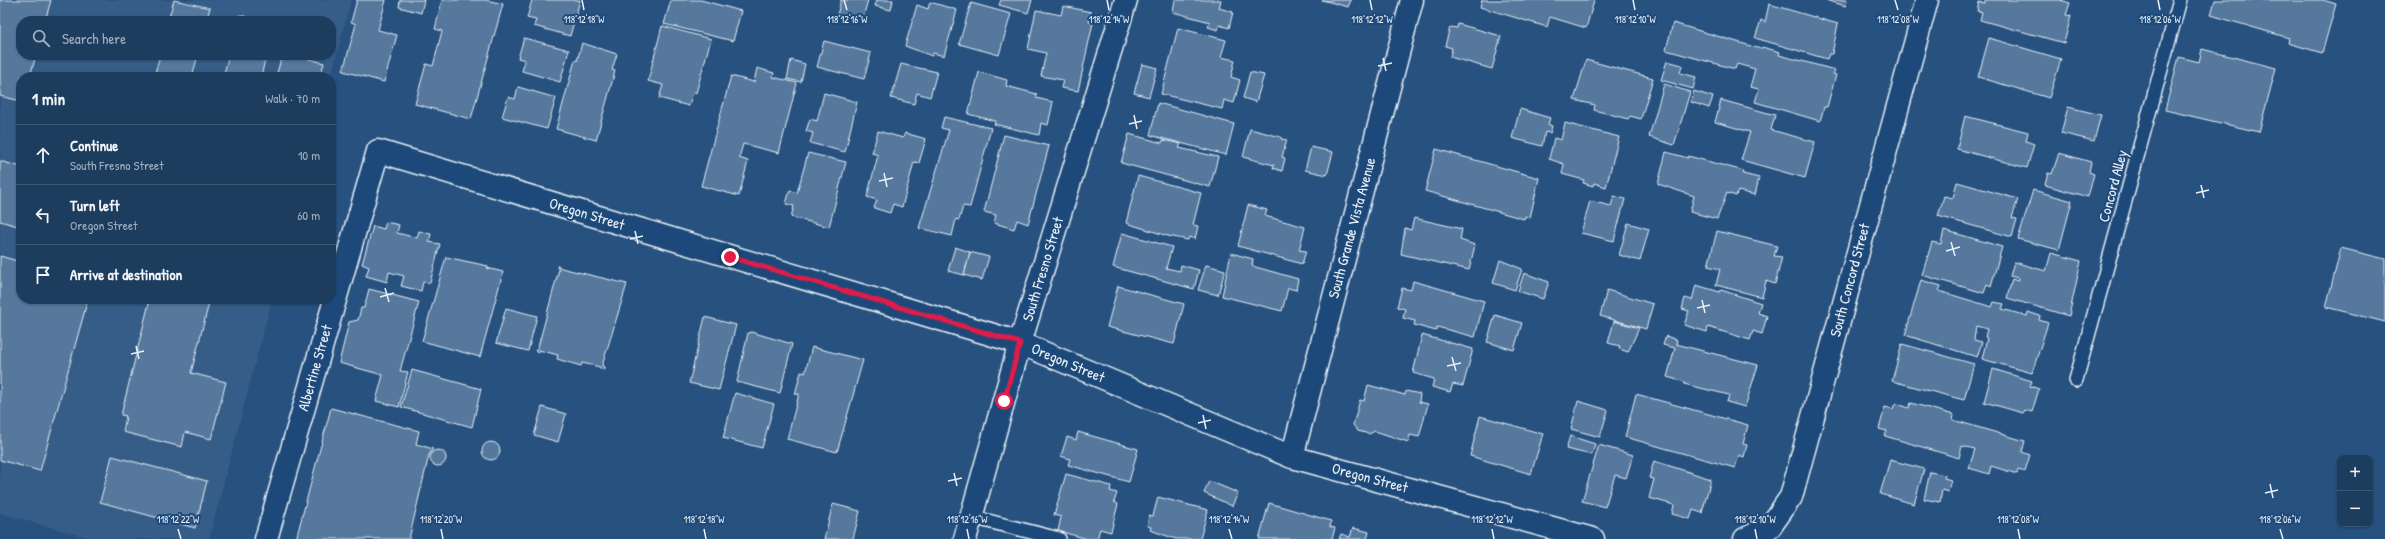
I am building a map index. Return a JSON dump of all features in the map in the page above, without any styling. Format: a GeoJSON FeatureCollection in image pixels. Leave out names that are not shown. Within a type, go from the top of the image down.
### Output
{"type":"FeatureCollection","features":[{"type":"Feature","properties":{"kind":"street","name":"South Fresno Street"},"geometry":{"type":"LineString","coordinates":[[965,539],[1020,343],[1126,0]]}},
{"type":"Feature","properties":{"kind":"street","name":"South Grande Vista Avenue"},"geometry":{"type":"LineString","coordinates":[[1292,457],[1412,0]]}},
{"type":"Feature","properties":{"kind":"street","name":"South Concord Street"},"geometry":{"type":"LineString","coordinates":[[1745,539],[1770,527],[1791,497],[1927,0]]}},
{"type":"Feature","properties":{"kind":"street","name":"Oregon Street"},"geometry":{"type":"LineString","coordinates":[[378,152],[1020,343],[1292,457],[1593,539]]}},
{"type":"Feature","properties":{"kind":"street","name":"Albertine Street"},"geometry":{"type":"LineString","coordinates":[[336,297],[378,152]]}},
{"type":"Feature","properties":{"kind":"street","name":"Albertine Street"},"geometry":{"type":"LineString","coordinates":[[266,539],[334,304]]}},
{"type":"Feature","properties":{"kind":"lane","name":"Concord Alley"},"geometry":{"type":"LineString","coordinates":[[2076,380],[2180,0]]}},
{"type":"Feature","properties":{"kind":"lane"},"geometry":{"type":"LineString","coordinates":[[972,517],[1059,539]]}},
{"type":"Feature","properties":{"kind":"shaded area"},"geometry":{"type":"Polygon","coordinates":[[[0,0],[351,0],[336,58],[336,16],[16,16],[16,60],[335,60],[332,72],[16,72],[16,304],[271,304],[209,539],[93,539],[0,513],[0,0]]]}},
{"type":"Feature","properties":{"kind":"building"},"geometry":{"type":"Polygon","coordinates":[[[0,0],[51,0],[46,16],[16,16],[16,60],[35,60],[31,72],[16,72],[16,100],[0,96],[0,0]]]}},
{"type":"Feature","properties":{"kind":"building"},"geometry":{"type":"Polygon","coordinates":[[[174,0],[210,8],[208,16],[169,16],[174,0]]]}},
{"type":"Feature","properties":{"kind":"building"},"geometry":{"type":"Polygon","coordinates":[[[357,0],[386,0],[378,30],[397,35],[384,82],[343,71],[356,24],[351,22],[357,0]]]}},
{"type":"Feature","properties":{"kind":"building"},"geometry":{"type":"Polygon","coordinates":[[[400,0],[424,0],[421,13],[399,7],[400,0]]]}},
{"type":"Feature","properties":{"kind":"building"},"geometry":{"type":"Polygon","coordinates":[[[442,0],[486,0],[503,4],[471,119],[415,104],[426,64],[433,66],[442,31],[435,29],[442,0]]]}},
{"type":"Feature","properties":{"kind":"building"},"geometry":{"type":"Polygon","coordinates":[[[532,0],[580,0],[570,36],[534,26],[536,20],[527,18],[532,0]]]}},
{"type":"Feature","properties":{"kind":"building"},"geometry":{"type":"Polygon","coordinates":[[[671,0],[701,0],[741,11],[733,41],[664,24],[671,0]]]}},
{"type":"Feature","properties":{"kind":"building"},"geometry":{"type":"Polygon","coordinates":[[[841,0],[868,0],[862,21],[837,15],[841,0]]]}},
{"type":"Feature","properties":{"kind":"building"},"geometry":{"type":"Polygon","coordinates":[[[877,0],[893,0],[891,10],[875,6],[877,0]]]}},
{"type":"Feature","properties":{"kind":"building"},"geometry":{"type":"Polygon","coordinates":[[[1001,0],[1032,0],[1028,13],[999,5],[1001,0]]]}},
{"type":"Feature","properties":{"kind":"building"},"geometry":{"type":"Polygon","coordinates":[[[1175,0],[1221,0],[1219,8],[1233,12],[1229,28],[1219,25],[1218,30],[1208,27],[1210,22],[1173,12],[1175,0]]]}},
{"type":"Feature","properties":{"kind":"building"},"geometry":{"type":"Polygon","coordinates":[[[1322,0],[1351,0],[1348,7],[1322,0]]]}},
{"type":"Feature","properties":{"kind":"building"},"geometry":{"type":"Polygon","coordinates":[[[1482,0],[1594,1],[1586,28],[1550,17],[1547,27],[1480,7],[1482,0]]]}},
{"type":"Feature","properties":{"kind":"building"},"geometry":{"type":"Polygon","coordinates":[[[1825,0],[1847,0],[1846,6],[1825,0]]]}},
{"type":"Feature","properties":{"kind":"building"},"geometry":{"type":"Polygon","coordinates":[[[1985,0],[2060,0],[2070,3],[2066,15],[2071,16],[2064,43],[1980,20],[1982,12],[1977,11],[1979,2],[1985,3],[1985,0]]]}},
{"type":"Feature","properties":{"kind":"building"},"geometry":{"type":"Polygon","coordinates":[[[2215,0],[2323,0],[2336,4],[2322,53],[2288,43],[2289,38],[2211,15],[2215,0]]]}},
{"type":"Feature","properties":{"kind":"building"},"geometry":{"type":"Polygon","coordinates":[[[930,2],[957,10],[944,56],[933,53],[932,56],[905,46],[917,5],[928,9],[930,2]]]}},
{"type":"Feature","properties":{"kind":"building"},"geometry":{"type":"Polygon","coordinates":[[[971,3],[1011,14],[999,55],[959,44],[971,3]]]}},
{"type":"Feature","properties":{"kind":"building"},"geometry":{"type":"Polygon","coordinates":[[[1769,4],[1838,24],[1832,54],[1829,54],[1827,59],[1755,38],[1761,20],[1765,22],[1769,4]]]}},
{"type":"Feature","properties":{"kind":"building"},"geometry":{"type":"Polygon","coordinates":[[[1063,6],[1091,12],[1089,22],[1093,23],[1078,91],[1061,88],[1063,80],[1041,76],[1046,53],[1028,49],[1036,10],[1061,15],[1063,6]]]}},
{"type":"Feature","properties":{"kind":"building"},"geometry":{"type":"Polygon","coordinates":[[[1673,23],[1761,49],[1762,47],[1780,52],[1779,55],[1835,70],[1833,74],[1836,75],[1827,107],[1824,107],[1820,121],[1755,102],[1759,89],[1750,87],[1755,69],[1737,64],[1735,69],[1666,50],[1673,23]]]}},
{"type":"Feature","properties":{"kind":"building"},"geometry":{"type":"Polygon","coordinates":[[[1458,24],[1501,36],[1492,69],[1450,57],[1452,48],[1445,46],[1450,27],[1457,28],[1458,24]]]}},
{"type":"Feature","properties":{"kind":"building"},"geometry":{"type":"Polygon","coordinates":[[[662,26],[711,39],[696,93],[693,92],[689,106],[659,98],[663,85],[648,81],[662,26]]]}},
{"type":"Feature","properties":{"kind":"building"},"geometry":{"type":"Polygon","coordinates":[[[1178,28],[1226,40],[1221,57],[1235,60],[1231,77],[1240,80],[1234,103],[1224,100],[1222,109],[1161,94],[1178,28]]]}},
{"type":"Feature","properties":{"kind":"building"},"geometry":{"type":"Polygon","coordinates":[[[524,38],[569,50],[560,82],[522,71],[525,60],[518,58],[524,38]]]}},
{"type":"Feature","properties":{"kind":"building"},"geometry":{"type":"Polygon","coordinates":[[[1989,38],[2061,59],[2049,98],[1978,77],[1989,38]]]}},
{"type":"Feature","properties":{"kind":"building"},"geometry":{"type":"Polygon","coordinates":[[[824,41],[871,53],[864,79],[817,67],[824,41]]]}},
{"type":"Feature","properties":{"kind":"building"},"geometry":{"type":"Polygon","coordinates":[[[582,43],[617,54],[612,70],[615,71],[596,140],[556,129],[575,60],[577,61],[582,43]]]}},
{"type":"Feature","properties":{"kind":"building"},"geometry":{"type":"Polygon","coordinates":[[[2202,49],[2276,68],[2259,132],[2165,110],[2179,57],[2199,62],[2202,49]]]}},
{"type":"Feature","properties":{"kind":"building"},"geometry":{"type":"Polygon","coordinates":[[[159,60],[197,60],[193,72],[155,72],[159,60]]]}},
{"type":"Feature","properties":{"kind":"building"},"geometry":{"type":"Polygon","coordinates":[[[228,60],[265,60],[262,72],[224,72],[228,60]]]}},
{"type":"Feature","properties":{"kind":"building"},"geometry":{"type":"Polygon","coordinates":[[[281,60],[313,60],[324,63],[321,72],[277,72],[281,60]]]}},
{"type":"Feature","properties":{"kind":"building"},"geometry":{"type":"Polygon","coordinates":[[[791,60],[805,64],[801,82],[787,79],[791,60]]]}},
{"type":"Feature","properties":{"kind":"building"},"geometry":{"type":"Polygon","coordinates":[[[1586,60],[1653,78],[1641,119],[1630,116],[1628,119],[1594,110],[1595,105],[1574,100],[1586,60]]]}},
{"type":"Feature","properties":{"kind":"building"},"geometry":{"type":"Polygon","coordinates":[[[1667,61],[1682,65],[1680,73],[1696,77],[1693,89],[1661,80],[1667,61]]]}},
{"type":"Feature","properties":{"kind":"building"},"geometry":{"type":"Polygon","coordinates":[[[901,64],[937,72],[930,97],[917,93],[914,104],[891,98],[901,64]]]}},
{"type":"Feature","properties":{"kind":"building"},"geometry":{"type":"Polygon","coordinates":[[[1142,64],[1157,68],[1149,97],[1134,93],[1142,64]]]}},
{"type":"Feature","properties":{"kind":"building"},"geometry":{"type":"Polygon","coordinates":[[[757,68],[774,73],[773,77],[797,83],[779,153],[743,144],[739,158],[748,161],[739,196],[701,186],[731,76],[754,82],[757,68]]]}},
{"type":"Feature","properties":{"kind":"building"},"geometry":{"type":"Polygon","coordinates":[[[979,72],[1007,80],[1006,86],[1037,94],[1036,98],[1053,102],[1048,125],[1041,123],[1039,135],[994,124],[995,121],[968,114],[979,72]]]}},
{"type":"Feature","properties":{"kind":"building"},"geometry":{"type":"Polygon","coordinates":[[[1250,72],[1264,75],[1256,102],[1243,98],[1250,72]]]}},
{"type":"Feature","properties":{"kind":"building"},"geometry":{"type":"Polygon","coordinates":[[[1664,84],[1690,92],[1674,145],[1649,137],[1664,84]]]}},
{"type":"Feature","properties":{"kind":"building"},"geometry":{"type":"Polygon","coordinates":[[[518,87],[556,98],[547,129],[502,117],[508,97],[515,99],[518,87]]]}},
{"type":"Feature","properties":{"kind":"building"},"geometry":{"type":"Polygon","coordinates":[[[1694,91],[1713,97],[1709,108],[1691,102],[1694,91]]]}},
{"type":"Feature","properties":{"kind":"building"},"geometry":{"type":"Polygon","coordinates":[[[824,93],[857,102],[845,152],[810,143],[813,133],[806,131],[810,119],[817,121],[824,93]]]}},
{"type":"Feature","properties":{"kind":"building"},"geometry":{"type":"Polygon","coordinates":[[[1721,100],[1775,115],[1771,130],[1815,142],[1805,178],[1741,160],[1750,132],[1715,122],[1721,100]]]}},
{"type":"Feature","properties":{"kind":"building"},"geometry":{"type":"Polygon","coordinates":[[[1158,103],[1234,124],[1226,155],[1150,135],[1158,103]]]}},
{"type":"Feature","properties":{"kind":"building"},"geometry":{"type":"Polygon","coordinates":[[[2068,107],[2101,115],[2094,141],[2061,133],[2068,107]]]}},
{"type":"Feature","properties":{"kind":"building"},"geometry":{"type":"Polygon","coordinates":[[[1520,109],[1550,118],[1548,124],[1552,126],[1550,133],[1545,132],[1542,146],[1512,138],[1520,109]]]}},
{"type":"Feature","properties":{"kind":"building"},"geometry":{"type":"Polygon","coordinates":[[[1965,116],[2028,132],[2026,141],[2034,144],[2027,168],[1957,149],[1965,116]]]}},
{"type":"Feature","properties":{"kind":"building"},"geometry":{"type":"Polygon","coordinates":[[[944,117],[991,128],[970,207],[963,206],[959,220],[956,219],[952,236],[919,228],[949,130],[941,128],[944,117]]]}},
{"type":"Feature","properties":{"kind":"building"},"geometry":{"type":"Polygon","coordinates":[[[1565,123],[1619,137],[1606,187],[1594,183],[1593,186],[1583,183],[1584,180],[1562,174],[1564,164],[1549,159],[1554,138],[1561,140],[1565,123]]]}},
{"type":"Feature","properties":{"kind":"building"},"geometry":{"type":"Polygon","coordinates":[[[1250,129],[1287,140],[1282,157],[1285,158],[1282,171],[1273,168],[1274,165],[1243,157],[1250,129]]]}},
{"type":"Feature","properties":{"kind":"building"},"geometry":{"type":"Polygon","coordinates":[[[878,131],[903,138],[905,133],[926,139],[919,163],[914,162],[902,207],[893,204],[890,213],[874,208],[877,200],[867,197],[878,155],[872,153],[878,131]]]}},
{"type":"Feature","properties":{"kind":"building"},"geometry":{"type":"Polygon","coordinates":[[[1129,134],[1162,143],[1163,140],[1181,144],[1179,148],[1218,157],[1210,187],[1121,163],[1129,134]]]}},
{"type":"Feature","properties":{"kind":"building"},"geometry":{"type":"Polygon","coordinates":[[[1004,135],[1049,146],[1028,224],[1017,220],[1014,229],[994,223],[996,215],[984,212],[1004,135]]]}},
{"type":"Feature","properties":{"kind":"building"},"geometry":{"type":"Polygon","coordinates":[[[1311,147],[1333,152],[1327,175],[1305,170],[1311,147]]]}},
{"type":"Feature","properties":{"kind":"building"},"geometry":{"type":"Polygon","coordinates":[[[1436,149],[1539,178],[1530,218],[1525,216],[1524,219],[1425,191],[1436,149]]]}},
{"type":"Feature","properties":{"kind":"building"},"geometry":{"type":"Polygon","coordinates":[[[1666,152],[1688,158],[1688,156],[1744,171],[1743,174],[1759,178],[1755,195],[1738,191],[1736,196],[1727,193],[1717,219],[1690,212],[1694,196],[1658,184],[1666,152]]]}},
{"type":"Feature","properties":{"kind":"building"},"geometry":{"type":"Polygon","coordinates":[[[808,153],[846,162],[829,227],[791,217],[794,206],[786,204],[790,190],[797,193],[808,153]]]}},
{"type":"Feature","properties":{"kind":"building"},"geometry":{"type":"Polygon","coordinates":[[[2059,153],[2091,162],[2089,172],[2094,174],[2088,197],[2045,185],[2048,173],[2052,174],[2059,153]]]}},
{"type":"Feature","properties":{"kind":"building"},"geometry":{"type":"Polygon","coordinates":[[[0,161],[16,166],[16,226],[0,221],[0,161]]]}},
{"type":"Feature","properties":{"kind":"building"},"geometry":{"type":"Polygon","coordinates":[[[1138,176],[1201,193],[1193,225],[1198,226],[1195,239],[1189,237],[1188,240],[1168,236],[1126,223],[1138,176]]]}},
{"type":"Feature","properties":{"kind":"building"},"geometry":{"type":"Polygon","coordinates":[[[1957,182],[2018,199],[2012,218],[2017,219],[2012,237],[1938,216],[1944,196],[1953,198],[1957,182]]]}},
{"type":"Feature","properties":{"kind":"building"},"geometry":{"type":"Polygon","coordinates":[[[2033,190],[2072,201],[2059,250],[2018,239],[2033,190]]]}},
{"type":"Feature","properties":{"kind":"building"},"geometry":{"type":"Polygon","coordinates":[[[1614,196],[1625,199],[1614,241],[1581,233],[1590,201],[1611,206],[1614,196]]]}},
{"type":"Feature","properties":{"kind":"building"},"geometry":{"type":"Polygon","coordinates":[[[1248,205],[1267,210],[1265,216],[1305,227],[1299,250],[1306,251],[1302,264],[1238,246],[1248,205]]]}},
{"type":"Feature","properties":{"kind":"building"},"geometry":{"type":"Polygon","coordinates":[[[1414,218],[1462,229],[1460,240],[1475,245],[1469,270],[1401,254],[1405,228],[1411,230],[1414,218]]]}},
{"type":"Feature","properties":{"kind":"building"},"geometry":{"type":"Polygon","coordinates":[[[386,222],[399,225],[397,233],[417,238],[419,231],[431,234],[429,242],[440,244],[430,283],[423,282],[421,291],[401,286],[404,276],[389,272],[387,282],[366,276],[369,267],[362,264],[373,226],[384,229],[386,222]]]}},
{"type":"Feature","properties":{"kind":"building"},"geometry":{"type":"Polygon","coordinates":[[[1628,223],[1649,229],[1640,261],[1619,255],[1628,223]]]}},
{"type":"Feature","properties":{"kind":"building"},"geometry":{"type":"Polygon","coordinates":[[[1944,230],[2002,247],[1991,286],[1987,284],[1984,293],[1922,275],[1932,242],[1941,244],[1944,230]]]}},
{"type":"Feature","properties":{"kind":"building"},"geometry":{"type":"Polygon","coordinates":[[[1717,231],[1777,246],[1774,256],[1782,257],[1775,284],[1766,281],[1762,297],[1716,285],[1720,269],[1708,266],[1717,231]]]}},
{"type":"Feature","properties":{"kind":"building"},"geometry":{"type":"Polygon","coordinates":[[[1122,233],[1172,247],[1166,268],[1180,271],[1181,265],[1199,270],[1194,289],[1113,267],[1122,233]]]}},
{"type":"Feature","properties":{"kind":"building"},"geometry":{"type":"Polygon","coordinates":[[[955,247],[970,252],[964,275],[948,271],[955,247]]]}},
{"type":"Feature","properties":{"kind":"building"},"geometry":{"type":"Polygon","coordinates":[[[2341,248],[2385,259],[2385,322],[2326,307],[2341,248]]]}},
{"type":"Feature","properties":{"kind":"building"},"geometry":{"type":"Polygon","coordinates":[[[970,252],[989,257],[982,280],[964,275],[970,252]]]}},
{"type":"Feature","properties":{"kind":"building"},"geometry":{"type":"Polygon","coordinates":[[[1231,253],[1253,259],[1252,266],[1298,279],[1296,290],[1288,288],[1282,311],[1222,296],[1231,253]]]}},
{"type":"Feature","properties":{"kind":"building"},"geometry":{"type":"Polygon","coordinates":[[[2051,253],[2081,261],[2069,316],[2007,298],[2012,279],[2018,281],[2018,278],[2010,276],[2014,262],[2046,271],[2051,253]]]}},
{"type":"Feature","properties":{"kind":"building"},"geometry":{"type":"Polygon","coordinates":[[[0,256],[16,261],[16,304],[87,304],[40,471],[0,460],[0,256]]]}},
{"type":"Feature","properties":{"kind":"building"},"geometry":{"type":"Polygon","coordinates":[[[446,257],[488,266],[487,268],[503,272],[480,357],[422,341],[446,257]]]}},
{"type":"Feature","properties":{"kind":"building"},"geometry":{"type":"Polygon","coordinates":[[[1500,260],[1522,269],[1515,290],[1493,283],[1500,260]]]}},
{"type":"Feature","properties":{"kind":"building"},"geometry":{"type":"Polygon","coordinates":[[[558,265],[561,268],[627,284],[602,366],[604,367],[604,370],[600,369],[600,367],[582,363],[581,366],[557,359],[558,355],[539,350],[539,352],[535,351],[538,347],[559,269],[557,268],[558,265]]]}},
{"type":"Feature","properties":{"kind":"building"},"geometry":{"type":"Polygon","coordinates":[[[1206,265],[1225,270],[1218,295],[1198,290],[1206,265]]]}},
{"type":"Feature","properties":{"kind":"building"},"geometry":{"type":"Polygon","coordinates":[[[1524,273],[1549,282],[1543,299],[1518,291],[1524,273]]]}},
{"type":"Feature","properties":{"kind":"building"},"geometry":{"type":"Polygon","coordinates":[[[1921,280],[1941,286],[1939,291],[1992,307],[1994,302],[2004,304],[2002,309],[2027,316],[2028,312],[2040,316],[2039,320],[2048,323],[2032,373],[1982,359],[1987,338],[1985,337],[1987,329],[1976,326],[1974,340],[1982,342],[1977,357],[1905,335],[1921,280]]]}},
{"type":"Feature","properties":{"kind":"building"},"geometry":{"type":"Polygon","coordinates":[[[1413,281],[1484,301],[1475,337],[1437,327],[1436,331],[1414,325],[1415,321],[1403,318],[1405,309],[1397,307],[1402,288],[1411,290],[1413,281]]]}},
{"type":"Feature","properties":{"kind":"building"},"geometry":{"type":"Polygon","coordinates":[[[1696,285],[1720,292],[1721,290],[1761,303],[1758,313],[1767,316],[1762,334],[1753,331],[1750,340],[1708,327],[1707,332],[1684,325],[1689,311],[1682,309],[1685,298],[1692,300],[1696,285]]]}},
{"type":"Feature","properties":{"kind":"building"},"geometry":{"type":"Polygon","coordinates":[[[1118,286],[1184,304],[1174,344],[1107,327],[1118,286]]]}},
{"type":"Feature","properties":{"kind":"building"},"geometry":{"type":"Polygon","coordinates":[[[369,289],[419,302],[400,371],[408,372],[399,407],[376,401],[383,375],[339,363],[349,322],[358,320],[361,308],[364,308],[369,289]]]}},
{"type":"Feature","properties":{"kind":"building"},"geometry":{"type":"Polygon","coordinates":[[[1607,290],[1653,304],[1646,329],[1600,316],[1607,290]]]}},
{"type":"Feature","properties":{"kind":"building"},"geometry":{"type":"Polygon","coordinates":[[[149,304],[209,304],[191,373],[226,382],[211,439],[185,432],[182,447],[123,432],[126,416],[121,415],[149,304]]]}},
{"type":"Feature","properties":{"kind":"building"},"geometry":{"type":"Polygon","coordinates":[[[506,308],[537,316],[528,351],[496,343],[506,308]]]}},
{"type":"Feature","properties":{"kind":"building"},"geometry":{"type":"Polygon","coordinates":[[[1495,315],[1522,323],[1514,350],[1487,342],[1495,315]]]}},
{"type":"Feature","properties":{"kind":"building"},"geometry":{"type":"Polygon","coordinates":[[[705,317],[736,325],[719,390],[689,383],[705,317]]]}},
{"type":"Feature","properties":{"kind":"building"},"geometry":{"type":"Polygon","coordinates":[[[1614,321],[1639,328],[1628,352],[1619,349],[1620,346],[1608,343],[1614,321]]]}},
{"type":"Feature","properties":{"kind":"building"},"geometry":{"type":"Polygon","coordinates":[[[751,332],[792,344],[780,393],[737,382],[748,333],[751,332]]]}},
{"type":"Feature","properties":{"kind":"building"},"geometry":{"type":"Polygon","coordinates":[[[1422,335],[1473,349],[1463,386],[1453,384],[1450,392],[1432,387],[1434,379],[1413,373],[1422,335]]]}},
{"type":"Feature","properties":{"kind":"building"},"geometry":{"type":"Polygon","coordinates":[[[1666,336],[1677,340],[1676,344],[1758,365],[1745,407],[1727,402],[1729,395],[1684,384],[1685,382],[1667,377],[1675,348],[1663,345],[1666,336]]]}},
{"type":"Feature","properties":{"kind":"building"},"geometry":{"type":"Polygon","coordinates":[[[1902,344],[1974,364],[1964,400],[1892,381],[1902,344]]]}},
{"type":"Feature","properties":{"kind":"building"},"geometry":{"type":"Polygon","coordinates":[[[812,347],[863,360],[837,452],[787,439],[799,394],[795,394],[801,372],[805,373],[812,347]]]}},
{"type":"Feature","properties":{"kind":"building"},"geometry":{"type":"Polygon","coordinates":[[[1993,369],[2032,381],[2030,386],[2039,389],[2032,412],[2025,410],[2023,413],[1984,402],[1993,369]]]}},
{"type":"Feature","properties":{"kind":"building"},"geometry":{"type":"Polygon","coordinates":[[[412,370],[481,389],[472,427],[401,407],[412,370]]]}},
{"type":"Feature","properties":{"kind":"building"},"geometry":{"type":"Polygon","coordinates":[[[1368,385],[1405,395],[1406,391],[1420,394],[1419,402],[1428,404],[1419,437],[1410,435],[1408,442],[1375,431],[1369,434],[1358,431],[1353,425],[1360,400],[1364,401],[1368,385]]]}},
{"type":"Feature","properties":{"kind":"building"},"geometry":{"type":"Polygon","coordinates":[[[735,393],[774,404],[762,448],[723,438],[735,393]]]}},
{"type":"Feature","properties":{"kind":"building"},"geometry":{"type":"Polygon","coordinates":[[[1636,394],[1748,425],[1743,444],[1747,445],[1744,457],[1739,455],[1735,468],[1625,437],[1636,394]]]}},
{"type":"Feature","properties":{"kind":"building"},"geometry":{"type":"Polygon","coordinates":[[[1578,401],[1608,410],[1600,437],[1571,429],[1578,401]]]}},
{"type":"Feature","properties":{"kind":"building"},"geometry":{"type":"Polygon","coordinates":[[[1895,403],[1909,408],[1911,403],[1954,415],[1953,420],[2025,441],[2022,452],[2030,455],[2025,471],[2018,469],[2017,474],[1991,466],[1989,474],[1969,468],[1975,449],[1962,446],[1959,458],[1885,436],[1887,431],[1879,429],[1885,407],[1893,409],[1895,403]]]}},
{"type":"Feature","properties":{"kind":"building"},"geometry":{"type":"Polygon","coordinates":[[[542,407],[566,414],[558,442],[534,435],[542,407]]]}},
{"type":"Feature","properties":{"kind":"building"},"geometry":{"type":"Polygon","coordinates":[[[331,408],[419,431],[416,444],[433,449],[429,455],[409,539],[296,539],[331,408]]]}},
{"type":"Feature","properties":{"kind":"building"},"geometry":{"type":"Polygon","coordinates":[[[1480,416],[1543,434],[1531,474],[1470,456],[1480,416]]]}},
{"type":"Feature","properties":{"kind":"building"},"geometry":{"type":"Polygon","coordinates":[[[1078,432],[1138,449],[1129,482],[1068,465],[1070,459],[1061,456],[1067,437],[1076,440],[1078,432]]]}},
{"type":"Feature","properties":{"kind":"building"},"geometry":{"type":"Polygon","coordinates":[[[1570,436],[1595,444],[1592,455],[1566,449],[1570,436]]]}},
{"type":"Feature","properties":{"kind":"building"},"geometry":{"type":"Polygon","coordinates":[[[491,442],[497,445],[500,451],[497,457],[491,460],[485,457],[482,451],[485,445],[491,442]]]}},
{"type":"Feature","properties":{"kind":"building"},"geometry":{"type":"Polygon","coordinates":[[[1599,445],[1633,455],[1626,478],[1615,475],[1605,507],[1582,501],[1599,445]]]}},
{"type":"Feature","properties":{"kind":"building"},"geometry":{"type":"Polygon","coordinates":[[[438,450],[444,452],[446,458],[444,464],[438,466],[432,464],[430,458],[432,452],[438,450]]]}},
{"type":"Feature","properties":{"kind":"building"},"geometry":{"type":"Polygon","coordinates":[[[112,456],[207,481],[195,528],[100,502],[112,456]]]}},
{"type":"Feature","properties":{"kind":"building"},"geometry":{"type":"Polygon","coordinates":[[[1890,460],[1924,469],[1914,504],[1880,494],[1890,460]]]}},
{"type":"Feature","properties":{"kind":"building"},"geometry":{"type":"Polygon","coordinates":[[[1654,461],[1711,479],[1702,513],[1693,510],[1690,519],[1672,514],[1674,505],[1649,498],[1654,479],[1649,478],[1654,461]]]}},
{"type":"Feature","properties":{"kind":"building"},"geometry":{"type":"Polygon","coordinates":[[[1930,472],[1945,475],[1944,478],[1951,480],[1948,492],[1942,490],[1940,502],[1924,499],[1930,472]]]}},
{"type":"Feature","properties":{"kind":"building"},"geometry":{"type":"Polygon","coordinates":[[[1066,474],[1111,486],[1110,491],[1117,493],[1114,502],[1118,504],[1111,532],[1100,529],[1097,539],[1088,539],[1058,531],[1061,517],[1054,515],[1066,474]]]}},
{"type":"Feature","properties":{"kind":"building"},"geometry":{"type":"Polygon","coordinates":[[[1209,481],[1238,493],[1232,506],[1204,493],[1209,481]]]}},
{"type":"Feature","properties":{"kind":"building"},"geometry":{"type":"Polygon","coordinates":[[[1158,497],[1208,510],[1200,539],[1176,539],[1150,530],[1151,527],[1147,526],[1149,515],[1153,516],[1158,497]]]}},
{"type":"Feature","properties":{"kind":"building"},"geometry":{"type":"Polygon","coordinates":[[[1269,503],[1331,521],[1330,527],[1335,528],[1332,539],[1259,539],[1269,503]]]}},
{"type":"Feature","properties":{"kind":"building"},"geometry":{"type":"Polygon","coordinates":[[[833,504],[860,511],[853,539],[824,539],[833,504]]]}},
{"type":"Feature","properties":{"kind":"building"},"geometry":{"type":"Polygon","coordinates":[[[1353,528],[1369,532],[1367,539],[1339,539],[1341,534],[1350,537],[1353,528]]]}},
{"type":"Feature","properties":{"kind":"route"},"geometry":{"type":"LineString","coordinates":[[730,257],[1020,343],[1004,401]]}}]}
